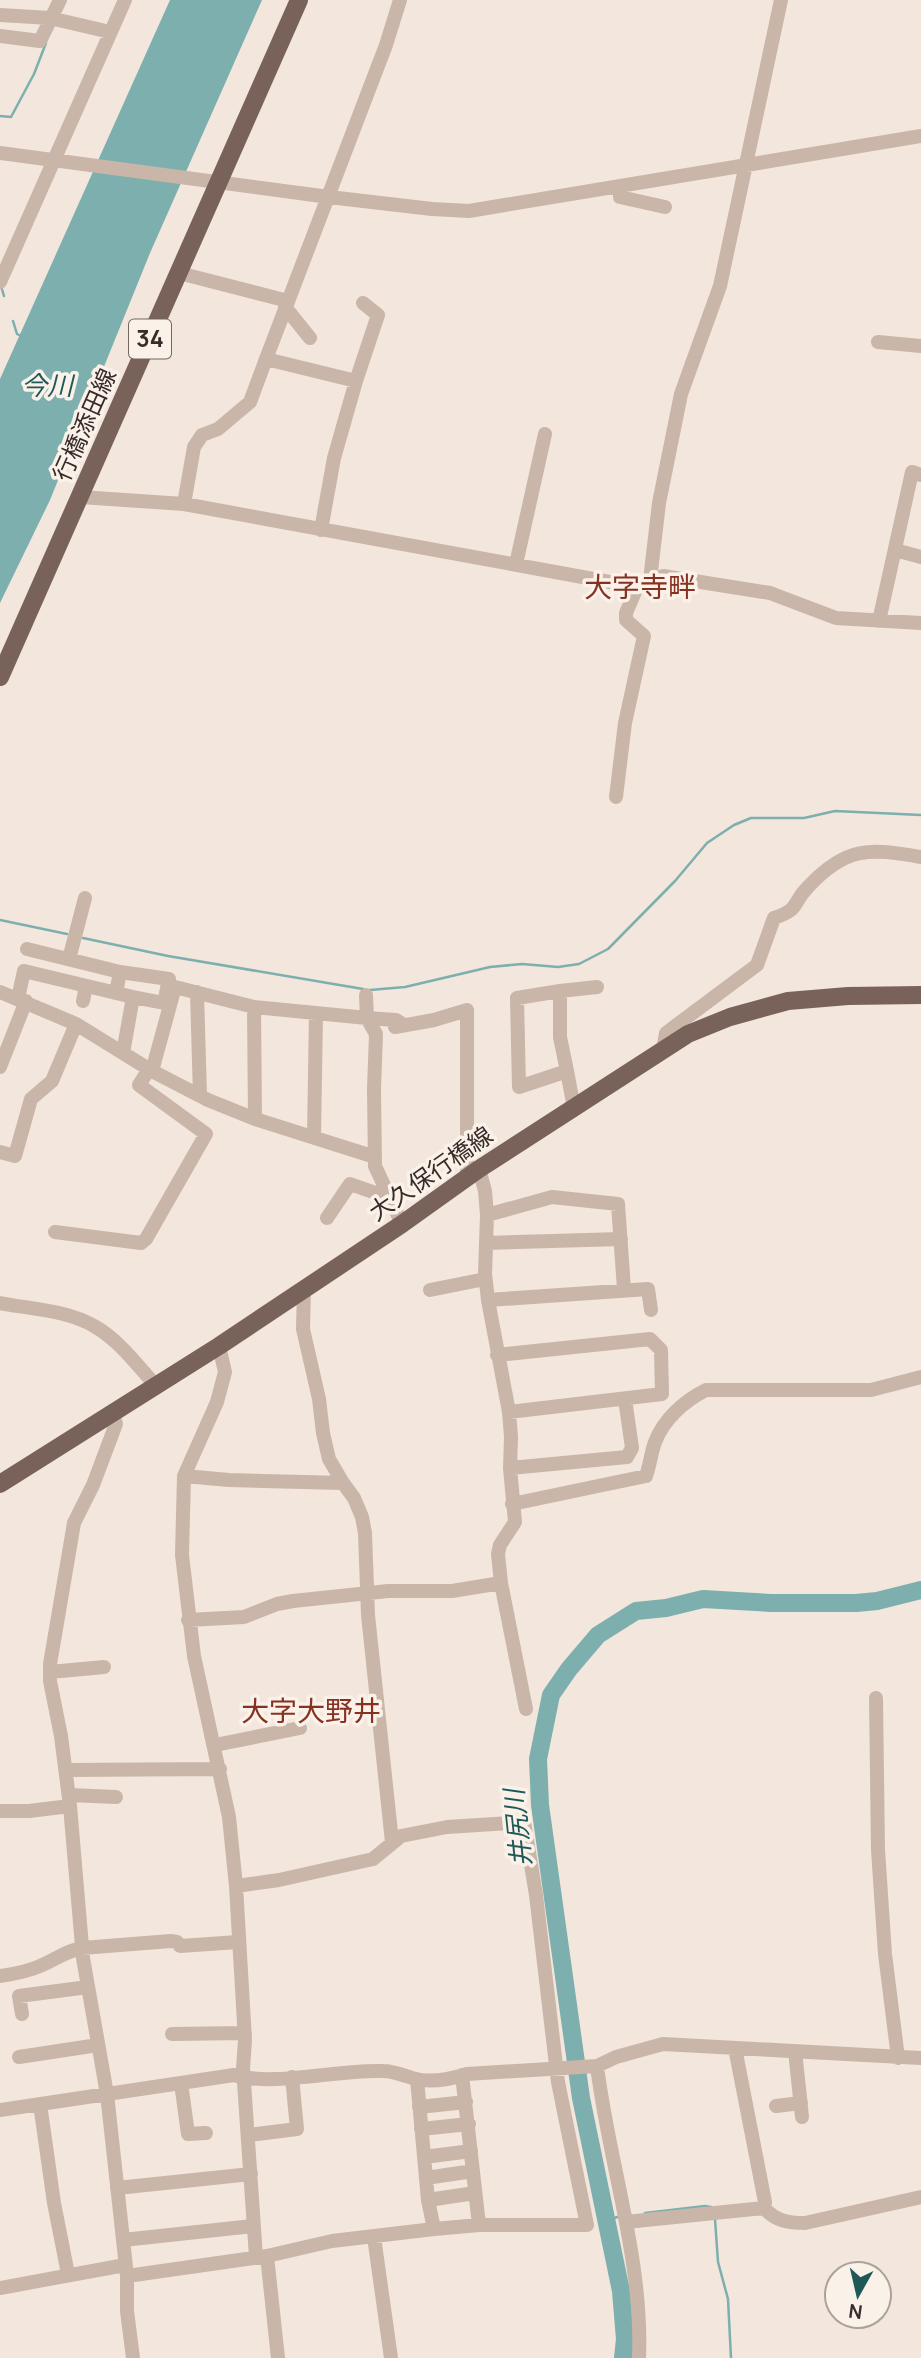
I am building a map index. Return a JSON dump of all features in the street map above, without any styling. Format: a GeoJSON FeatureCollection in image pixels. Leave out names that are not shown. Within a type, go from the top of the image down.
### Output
{"type":"FeatureCollection","features":[{"type":"Feature","properties":{"kind":"main road","name":"行橋添田線"},"geometry":{"type":"LineString","coordinates":[[0,677],[179,273],[215,181],[299,0]]}},
{"type":"Feature","properties":{"kind":"main road","name":"大久保行橋線"},"geometry":{"type":"LineString","coordinates":[[0,1483],[219,1346],[473,1174],[688,1034],[730,1017],[788,1001],[848,996],[921,995]]}},
{"type":"Feature","properties":{"kind":"street"},"geometry":{"type":"LineString","coordinates":[[0,36],[40,41],[60,0]]}},
{"type":"Feature","properties":{"kind":"street"},"geometry":{"type":"LineString","coordinates":[[2,277],[58,159],[125,0]]}},
{"type":"Feature","properties":{"kind":"street"},"geometry":{"type":"LineString","coordinates":[[184,504],[194,447],[202,435],[218,429],[250,402],[386,45],[400,0]]}},
{"type":"Feature","properties":{"kind":"street"},"geometry":{"type":"LineString","coordinates":[[616,797],[625,723],[644,636],[626,620],[625,613],[644,584],[681,394],[720,286],[781,0]]}},
{"type":"Feature","properties":{"kind":"street"},"geometry":{"type":"LineString","coordinates":[[0,15],[50,19],[110,32]]}},
{"type":"Feature","properties":{"kind":"street"},"geometry":{"type":"LineString","coordinates":[[0,153],[329,197],[469,211],[921,136]]}},
{"type":"Feature","properties":{"kind":"street"},"geometry":{"type":"LineString","coordinates":[[620,186],[620,197],[665,207]]}},
{"type":"Feature","properties":{"kind":"street"},"geometry":{"type":"LineString","coordinates":[[179,273],[287,304],[310,338]]}},
{"type":"Feature","properties":{"kind":"street"},"geometry":{"type":"LineString","coordinates":[[321,530],[334,458],[378,315],[363,303]]}},
{"type":"Feature","properties":{"kind":"street"},"geometry":{"type":"LineString","coordinates":[[878,342],[921,346]]}},
{"type":"Feature","properties":{"kind":"street"},"geometry":{"type":"LineString","coordinates":[[266,359],[356,381]]}},
{"type":"Feature","properties":{"kind":"street"},"geometry":{"type":"LineString","coordinates":[[516,564],[545,434]]}},
{"type":"Feature","properties":{"kind":"street"},"geometry":{"type":"LineString","coordinates":[[878,621],[912,472],[921,475]]}},
{"type":"Feature","properties":{"kind":"street"},"geometry":{"type":"LineString","coordinates":[[80,497],[184,504],[516,564],[644,584],[663,576],[770,593],[836,618],[921,623]]}},
{"type":"Feature","properties":{"kind":"street"},"geometry":{"type":"LineString","coordinates":[[895,550],[921,557]]}},
{"type":"Feature","properties":{"kind":"street"},"geometry":{"type":"LineString","coordinates":[[663,1050],[666,1033],[757,965],[774,918],[791,912],[806,888],[831,866],[845,856],[874,852],[885,851],[921,857]]}},
{"type":"Feature","properties":{"kind":"street"},"geometry":{"type":"LineString","coordinates":[[66,981],[85,898]]}},
{"type":"Feature","properties":{"kind":"street"},"geometry":{"type":"LineString","coordinates":[[0,1068],[22,1000],[24,971],[164,1003],[169,979],[120,972],[27,949]]}},
{"type":"Feature","properties":{"kind":"street"},"geometry":{"type":"LineString","coordinates":[[116,993],[120,972]]}},
{"type":"Feature","properties":{"kind":"street"},"geometry":{"type":"LineString","coordinates":[[83,1001],[86,986]]}},
{"type":"Feature","properties":{"kind":"street"},"geometry":{"type":"LineString","coordinates":[[55,1232],[141,1243],[206,1134],[139,1085],[151,1070],[175,987],[254,1007],[396,1020],[400,1026],[435,1020],[467,1010],[473,1174],[485,1191],[485,1279],[509,1412],[514,1522],[500,1545],[498,1554],[501,1583],[526,1709]]}},
{"type":"Feature","properties":{"kind":"street"},"geometry":{"type":"LineString","coordinates":[[567,1070],[519,1087],[517,998],[597,987]]}},
{"type":"Feature","properties":{"kind":"street"},"geometry":{"type":"LineString","coordinates":[[560,991],[560,1037],[574,1108]]}},
{"type":"Feature","properties":{"kind":"street"},"geometry":{"type":"LineString","coordinates":[[0,992],[76,1024],[151,1070],[200,1096],[255,1119],[375,1157]]}},
{"type":"Feature","properties":{"kind":"street"},"geometry":{"type":"LineString","coordinates":[[197,992],[200,1096]]}},
{"type":"Feature","properties":{"kind":"street"},"geometry":{"type":"LineString","coordinates":[[366,995],[367,1018],[376,1034],[375,1166],[402,1224]]}},
{"type":"Feature","properties":{"kind":"street"},"geometry":{"type":"LineString","coordinates":[[123,1053],[133,997]]}},
{"type":"Feature","properties":{"kind":"street"},"geometry":{"type":"LineString","coordinates":[[254,1007],[255,1119]]}},
{"type":"Feature","properties":{"kind":"street"},"geometry":{"type":"LineString","coordinates":[[314,1138],[316,1013]]}},
{"type":"Feature","properties":{"kind":"street"},"geometry":{"type":"LineString","coordinates":[[0,1152],[15,1156],[31,1099],[52,1081],[76,1024]]}},
{"type":"Feature","properties":{"kind":"street"},"geometry":{"type":"LineString","coordinates":[[327,1218],[350,1184],[390,1198]]}},
{"type":"Feature","properties":{"kind":"street"},"geometry":{"type":"LineString","coordinates":[[487,1215],[552,1197],[618,1204],[624,1289]]}},
{"type":"Feature","properties":{"kind":"street"},"geometry":{"type":"LineString","coordinates":[[486,1243],[621,1239]]}},
{"type":"Feature","properties":{"kind":"street"},"geometry":{"type":"LineString","coordinates":[[430,1290],[485,1279]]}},
{"type":"Feature","properties":{"kind":"street"},"geometry":{"type":"LineString","coordinates":[[488,1300],[648,1289],[651,1310]]}},
{"type":"Feature","properties":{"kind":"street"},"geometry":{"type":"LineString","coordinates":[[304,1290],[303,1329],[329,1459],[354,1498],[362,1517],[366,1593],[392,1842]]}},
{"type":"Feature","properties":{"kind":"street"},"geometry":{"type":"LineString","coordinates":[[0,1303],[75,1317],[96,1327],[124,1351],[156,1386]]}},
{"type":"Feature","properties":{"kind":"street"},"geometry":{"type":"LineString","coordinates":[[497,1355],[650,1339],[662,1350],[662,1394],[509,1412]]}},
{"type":"Feature","properties":{"kind":"street"},"geometry":{"type":"LineString","coordinates":[[219,1346],[225,1372],[217,1402],[184,1476],[181,1555],[188,1620],[229,1817],[236,1886],[253,2226],[278,2358]]}},
{"type":"Feature","properties":{"kind":"street"},"geometry":{"type":"LineString","coordinates":[[512,1504],[646,1476],[655,1441],[673,1414],[692,1397],[706,1391],[871,1390],[921,1377]]}},
{"type":"Feature","properties":{"kind":"street"},"geometry":{"type":"LineString","coordinates":[[510,1468],[627,1457],[632,1448],[625,1399]]}},
{"type":"Feature","properties":{"kind":"street"},"geometry":{"type":"LineString","coordinates":[[112,1412],[116,1424],[93,1485],[74,1523],[50,1672],[70,1801],[82,1948],[107,2094],[133,2358]]}},
{"type":"Feature","properties":{"kind":"street"},"geometry":{"type":"LineString","coordinates":[[184,1476],[343,1483]]}},
{"type":"Feature","properties":{"kind":"street"},"geometry":{"type":"LineString","coordinates":[[188,1620],[244,1617],[277,1604],[366,1593],[452,1591],[501,1583]]}},
{"type":"Feature","properties":{"kind":"street"},"geometry":{"type":"LineString","coordinates":[[50,1672],[104,1667]]}},
{"type":"Feature","properties":{"kind":"street"},"geometry":{"type":"LineString","coordinates":[[876,1698],[878,1850],[885,1954],[898,2058]]}},
{"type":"Feature","properties":{"kind":"street"},"geometry":{"type":"LineString","coordinates":[[215,1745],[300,1728]]}},
{"type":"Feature","properties":{"kind":"street"},"geometry":{"type":"LineString","coordinates":[[66,1770],[220,1769]]}},
{"type":"Feature","properties":{"kind":"street"},"geometry":{"type":"LineString","coordinates":[[0,1811],[29,1811],[70,1801],[116,1797]]}},
{"type":"Feature","properties":{"kind":"street"},"geometry":{"type":"LineString","coordinates":[[0,2288],[68,2274],[261,2257],[332,2241],[478,2220],[587,2225],[559,2069],[524,1822],[447,1827],[401,1836],[373,1859],[279,1880],[236,1886]]}},
{"type":"Feature","properties":{"kind":"street"},"geometry":{"type":"LineString","coordinates":[[0,1976],[41,1966],[68,1950],[82,1948],[171,1941],[180,1946],[238,1942]]}},
{"type":"Feature","properties":{"kind":"street"},"geometry":{"type":"LineString","coordinates":[[22,2014],[19,1996],[88,1987]]}},
{"type":"Feature","properties":{"kind":"street"},"geometry":{"type":"LineString","coordinates":[[172,2035],[244,2033]]}},
{"type":"Feature","properties":{"kind":"street"},"geometry":{"type":"LineString","coordinates":[[0,2110],[234,2075],[245,2078],[292,2077],[386,2071],[417,2079],[452,2079],[462,2075],[594,2067],[616,2057],[663,2044],[921,2058]]}},
{"type":"Feature","properties":{"kind":"street"},"geometry":{"type":"LineString","coordinates":[[19,2057],[98,2045]]}},
{"type":"Feature","properties":{"kind":"street"},"geometry":{"type":"LineString","coordinates":[[735,2048],[764,2208]]}},
{"type":"Feature","properties":{"kind":"street"},"geometry":{"type":"LineString","coordinates":[[776,2106],[802,2110],[795,2052]]}},
{"type":"Feature","properties":{"kind":"street"},"geometry":{"type":"LineString","coordinates":[[594,2067],[626,2222],[639,2304],[639,2358]]}},
{"type":"Feature","properties":{"kind":"street"},"geometry":{"type":"LineString","coordinates":[[462,2075],[478,2220]]}},
{"type":"Feature","properties":{"kind":"street"},"geometry":{"type":"LineString","coordinates":[[249,2135],[297,2129],[292,2077]]}},
{"type":"Feature","properties":{"kind":"street"},"geometry":{"type":"LineString","coordinates":[[417,2079],[428,2200],[433,2226]]}},
{"type":"Feature","properties":{"kind":"street"},"geometry":{"type":"LineString","coordinates":[[181,2083],[188,2134],[206,2133]]}},
{"type":"Feature","properties":{"kind":"street"},"geometry":{"type":"LineString","coordinates":[[419,2108],[466,2102]]}},
{"type":"Feature","properties":{"kind":"street"},"geometry":{"type":"LineString","coordinates":[[40,2104],[54,2203],[68,2274]]}},
{"type":"Feature","properties":{"kind":"street"},"geometry":{"type":"LineString","coordinates":[[421,2129],[469,2124]]}},
{"type":"Feature","properties":{"kind":"street"},"geometry":{"type":"LineString","coordinates":[[424,2157],[471,2151]]}},
{"type":"Feature","properties":{"kind":"street"},"geometry":{"type":"LineString","coordinates":[[426,2178],[473,2172]]}},
{"type":"Feature","properties":{"kind":"street"},"geometry":{"type":"LineString","coordinates":[[117,2188],[251,2174]]}},
{"type":"Feature","properties":{"kind":"street"},"geometry":{"type":"LineString","coordinates":[[428,2200],[475,2193]]}},
{"type":"Feature","properties":{"kind":"street"},"geometry":{"type":"LineString","coordinates":[[626,2222],[764,2208],[776,2219],[805,2223],[921,2197]]}},
{"type":"Feature","properties":{"kind":"street"},"geometry":{"type":"LineString","coordinates":[[123,2240],[253,2226]]}},
{"type":"Feature","properties":{"kind":"street"},"geometry":{"type":"LineString","coordinates":[[374,2236],[391,2358]]}},
{"type":"Feature","properties":{"kind":"water","name":"今川"},"geometry":{"type":"Polygon","coordinates":[[[170,0],[262,0],[150,253],[50,500],[0,603],[0,379],[170,0]]]}},
{"type":"Feature","properties":{"kind":"waterway"},"geometry":{"type":"LineString","coordinates":[[0,116],[11,117],[34,74],[46,43]]}},
{"type":"Feature","properties":{"kind":"waterway"},"geometry":{"type":"LineString","coordinates":[[1,286],[4,296]]}},
{"type":"Feature","properties":{"kind":"waterway"},"geometry":{"type":"LineString","coordinates":[[13,321],[17,334],[21,336]]}},
{"type":"Feature","properties":{"kind":"waterway"},"geometry":{"type":"LineString","coordinates":[[370,990],[405,987],[490,967],[522,964],[558,967],[579,964],[608,949],[675,881],[707,843],[734,825],[751,818],[804,818],[835,811],[921,815]]}},
{"type":"Feature","properties":{"kind":"waterway"},"geometry":{"type":"LineString","coordinates":[[0,920],[67,934]]}},
{"type":"Feature","properties":{"kind":"waterway"},"geometry":{"type":"LineString","coordinates":[[83,938],[168,956],[363,989]]}},
{"type":"Feature","properties":{"kind":"waterway","name":"井尻川"},"geometry":{"type":"LineString","coordinates":[[623,2358],[625,2339],[621,2291],[581,2098],[540,1805],[538,1759],[551,1695],[598,1635],[636,1611],[666,1608],[703,1599],[771,1603],[856,1603],[877,1601],[921,1590]]}},
{"type":"Feature","properties":{"kind":"waterway"},"geometry":{"type":"LineString","coordinates":[[645,2213],[711,2207]]}},
{"type":"Feature","properties":{"kind":"waterway"},"geometry":{"type":"LineString","coordinates":[[607,2220],[621,2216]]}},
{"type":"Feature","properties":{"kind":"waterway"},"geometry":{"type":"LineString","coordinates":[[715,2219],[718,2262],[728,2299],[731,2358]]}},
{"type":"Feature","properties":{"kind":"district","name":"大字寺畔"},"geometry":{"type":"Point","coordinates":[640,587]}},
{"type":"Feature","properties":{"kind":"district","name":"大字大野井"},"geometry":{"type":"Point","coordinates":[311,1711]}}]}
